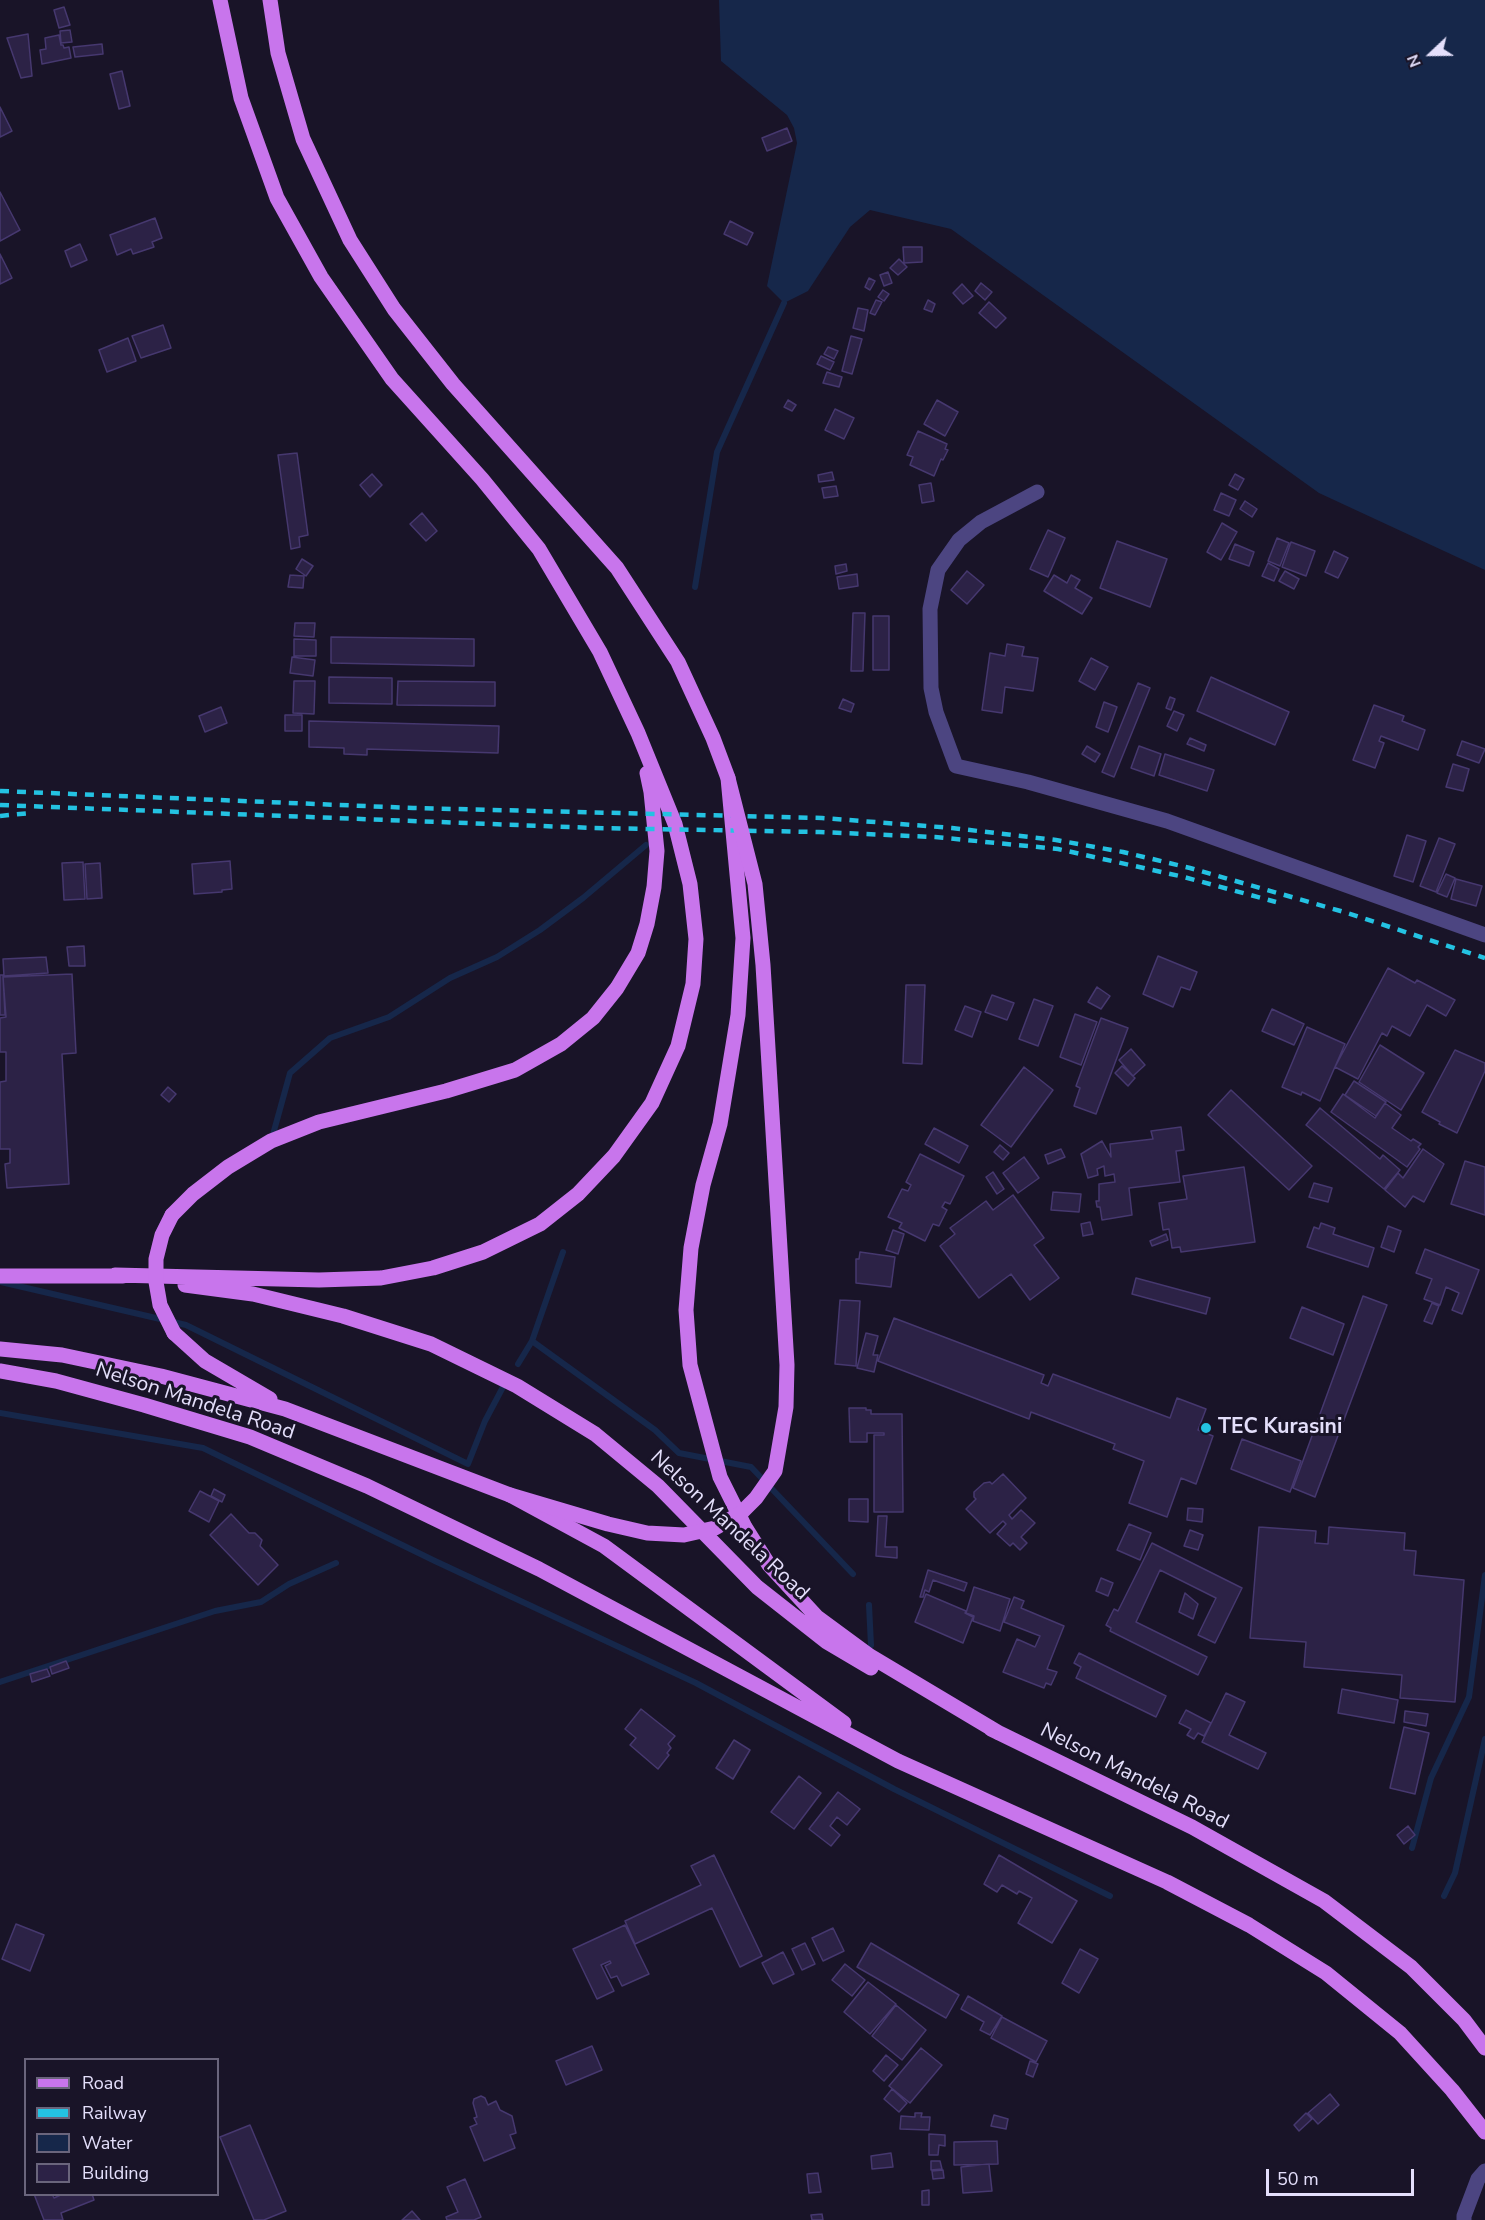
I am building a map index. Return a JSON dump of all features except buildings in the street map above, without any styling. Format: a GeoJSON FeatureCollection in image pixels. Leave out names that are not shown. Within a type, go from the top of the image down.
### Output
{"type":"FeatureCollection","features":[{"type":"Feature","properties":{"kind":"main road"},"geometry":{"type":"LineString","coordinates":[[115,1275],[307,1279],[381,1278],[433,1268],[483,1252],[540,1224],[578,1194],[614,1156],[652,1103],[678,1046],[693,984],[696,939],[690,884],[675,824],[638,733],[600,652],[539,549],[482,479],[392,379],[321,277],[277,198],[241,98],[220,0]]}},
{"type":"Feature","properties":{"kind":"main road"},"geometry":{"type":"LineString","coordinates":[[0,1349],[62,1355],[139,1371],[285,1409],[510,1495],[647,1533],[684,1535],[715,1528],[741,1513],[756,1498],[775,1471],[786,1407],[787,1365],[763,965],[755,884],[728,778],[713,738],[678,662],[617,568],[453,384],[394,309],[350,240],[303,139],[278,53],[270,0]]}},
{"type":"Feature","properties":{"kind":"main road"},"geometry":{"type":"LineString","coordinates":[[285,1409],[205,1361],[174,1333],[160,1305],[156,1282],[156,1259],[162,1235],[172,1215],[193,1194],[228,1167],[271,1141],[320,1122],[446,1091],[515,1070],[561,1044],[592,1018],[617,988],[638,953],[647,924],[654,887],[657,852],[651,792],[638,733]]}},
{"type":"Feature","properties":{"kind":"main road"},"geometry":{"type":"LineString","coordinates":[[728,778],[743,938],[738,1015],[720,1124],[703,1185],[691,1248],[686,1310],[690,1365],[720,1477],[745,1527],[769,1565],[817,1617],[870,1656],[999,1733]]}},
{"type":"Feature","properties":{"kind":"main road","name":"Nelson Mandela Road"},"geometry":{"type":"LineString","coordinates":[[0,1275],[115,1275],[254,1294],[343,1316],[431,1344],[517,1386],[595,1434],[658,1486],[757,1587],[827,1642],[897,1682],[1192,1827],[1324,1901],[1411,1966],[1464,2020],[1485,2048]]}},
{"type":"Feature","properties":{"kind":"main road","name":"Nelson Mandela Road"},"geometry":{"type":"LineString","coordinates":[[0,1371],[56,1381],[250,1437],[367,1486],[539,1569],[898,1761],[1167,1882],[1249,1924],[1326,1973],[1400,2033],[1452,2090],[1485,2132]]}},
{"type":"Feature","properties":{"kind":"main road"},"geometry":{"type":"LineString","coordinates":[[510,1495],[604,1546],[803,1694],[898,1761]]}},
{"type":"Feature","properties":{"kind":"street"},"geometry":{"type":"LineString","coordinates":[[1036,492],[981,522],[959,540],[938,570],[930,609],[931,688],[936,712],[956,766],[1028,782],[1167,821],[1485,935]]}},
{"type":"Feature","properties":{"kind":"street"},"geometry":{"type":"LineString","coordinates":[[1464,2220],[1478,2179],[1485,2171]]}},
{"type":"Feature","properties":{"kind":"water"},"geometry":{"type":"Polygon","coordinates":[[[719,0],[1485,0],[1485,570],[1319,493],[951,229],[870,210],[850,227],[808,291],[784,303],[767,286],[797,143],[794,128],[787,115],[721,61],[719,0]]]}},
{"type":"Feature","properties":{"kind":"waterway"},"geometry":{"type":"LineString","coordinates":[[695,587],[717,452],[784,303]]}},
{"type":"Feature","properties":{"kind":"waterway"},"geometry":{"type":"LineString","coordinates":[[272,1138],[290,1073],[330,1038],[389,1017],[450,978],[497,957],[540,930],[583,898],[646,845]]}},
{"type":"Feature","properties":{"kind":"waterway"},"geometry":{"type":"LineString","coordinates":[[518,1364],[532,1341],[563,1252]]}},
{"type":"Feature","properties":{"kind":"waterway"},"geometry":{"type":"LineString","coordinates":[[1,1282],[186,1325],[468,1464],[485,1421],[503,1387]]}},
{"type":"Feature","properties":{"kind":"waterway"},"geometry":{"type":"LineString","coordinates":[[532,1341],[655,1430],[679,1453],[751,1467],[853,1574]]}},
{"type":"Feature","properties":{"kind":"waterway"},"geometry":{"type":"LineString","coordinates":[[0,1413],[203,1448],[435,1561],[696,1683],[894,1789],[1110,1896]]}},
{"type":"Feature","properties":{"kind":"waterway"},"geometry":{"type":"LineString","coordinates":[[0,1682],[215,1611],[261,1602],[289,1584],[336,1563]]}},
{"type":"Feature","properties":{"kind":"waterway"},"geometry":{"type":"LineString","coordinates":[[1412,1848],[1431,1778],[1469,1697],[1485,1575]]}},
{"type":"Feature","properties":{"kind":"waterway"},"geometry":{"type":"LineString","coordinates":[[869,1605],[871,1645]]}},
{"type":"Feature","properties":{"kind":"waterway"},"geometry":{"type":"LineString","coordinates":[[1444,1896],[1455,1873],[1485,1739]]}},
{"type":"Feature","properties":{"kind":"railway"},"geometry":{"type":"LineString","coordinates":[[0,791],[413,808],[822,818],[952,828],[1056,840],[1123,852],[1190,868],[1344,912],[1485,958]]}},
{"type":"Feature","properties":{"kind":"railway"},"geometry":{"type":"LineString","coordinates":[[0,805],[594,828],[819,832],[935,837],[1058,849],[1184,877],[1276,902]]}},
{"type":"Feature","properties":{"kind":"railway"},"geometry":{"type":"LineString","coordinates":[[0,816],[30,813]]}},
{"type":"Feature","properties":{"kind":"place","name":"TEC Kurasini"},"geometry":{"type":"Point","coordinates":[1206,1428]}}]}
